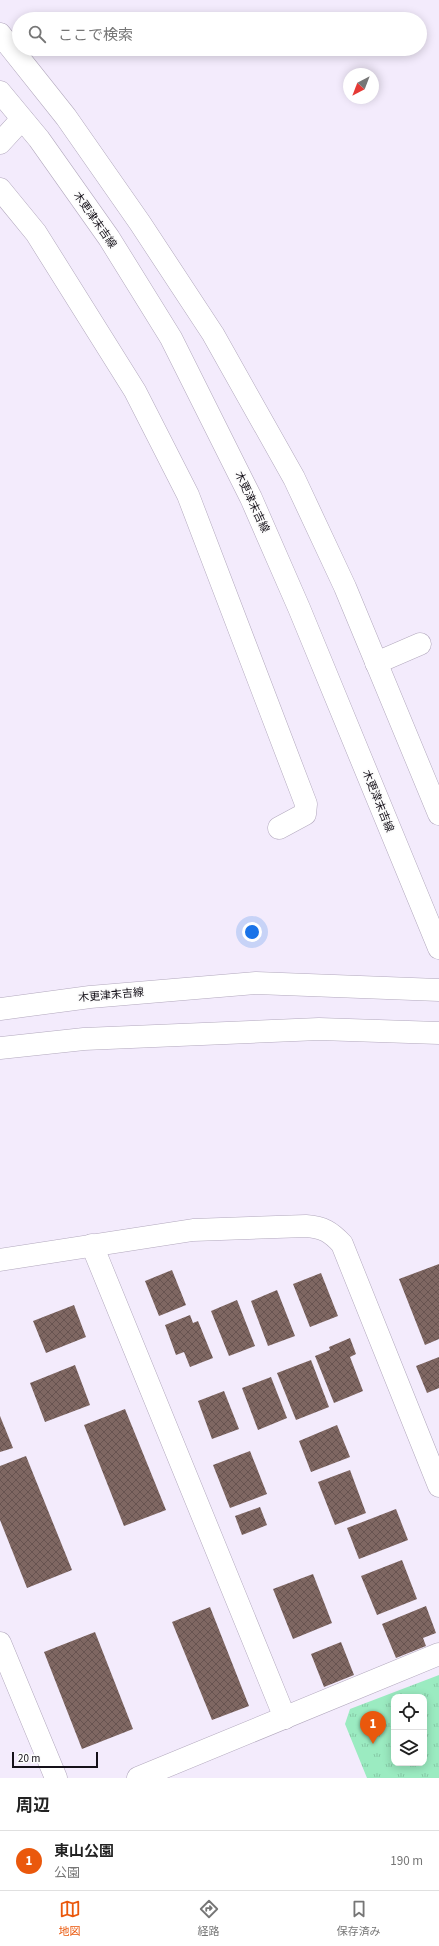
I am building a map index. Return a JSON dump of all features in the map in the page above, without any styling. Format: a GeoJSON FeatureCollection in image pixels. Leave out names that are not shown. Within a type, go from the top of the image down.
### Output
{"type":"FeatureCollection","features":[{"type":"Feature","properties":{"kind":"main road"},"geometry":{"type":"LineString","coordinates":[[0,34],[12,49]]}},
{"type":"Feature","properties":{"kind":"main road"},"geometry":{"type":"LineString","coordinates":[[17,56],[66,117],[140,223],[213,334],[294,478],[345,587],[439,814]]}},
{"type":"Feature","properties":{"kind":"main road","name":"木更津末吉線"},"geometry":{"type":"LineString","coordinates":[[0,92],[39,139],[109,238],[171,338],[251,498],[299,608],[439,948]]}},
{"type":"Feature","properties":{"kind":"main road"},"geometry":{"type":"LineString","coordinates":[[0,143],[22,119]]}},
{"type":"Feature","properties":{"kind":"main road"},"geometry":{"type":"LineString","coordinates":[[0,189],[36,233],[136,391],[188,495],[306,804],[305,814],[279,828]]}},
{"type":"Feature","properties":{"kind":"main road"},"geometry":{"type":"LineString","coordinates":[[376,663],[420,644]]}},
{"type":"Feature","properties":{"kind":"main road","name":"木更津末吉線"},"geometry":{"type":"LineString","coordinates":[[0,1009],[90,997],[256,983],[439,990]]}},
{"type":"Feature","properties":{"kind":"main road"},"geometry":{"type":"LineString","coordinates":[[0,1048],[84,1040],[319,1028],[439,1033]]}},
{"type":"Feature","properties":{"kind":"main road"},"geometry":{"type":"LineString","coordinates":[[0,1260],[193,1230],[306,1226],[320,1227],[332,1233],[342,1244],[439,1486]]}},
{"type":"Feature","properties":{"kind":"main road"},"geometry":{"type":"LineString","coordinates":[[92,1245],[285,1718]]}},
{"type":"Feature","properties":{"kind":"main road"},"geometry":{"type":"LineString","coordinates":[[0,1643],[56,1778]]}},
{"type":"Feature","properties":{"kind":"main road"},"geometry":{"type":"LineString","coordinates":[[138,1778],[439,1654]]}},
{"type":"Feature","properties":{"kind":"green space"},"geometry":{"type":"Polygon","coordinates":[[[439,1675],[439,1778],[367,1778],[345,1724],[350,1709],[439,1675]]]}},
{"type":"Feature","properties":{"kind":"building"},"geometry":{"type":"Polygon","coordinates":[[[439,1264],[439,1339],[425,1345],[399,1279],[439,1264]]]}},
{"type":"Feature","properties":{"kind":"building"},"geometry":{"type":"Polygon","coordinates":[[[172,1270],[186,1305],[159,1316],[145,1281],[172,1270]]]}},
{"type":"Feature","properties":{"kind":"building"},"geometry":{"type":"Polygon","coordinates":[[[321,1273],[338,1316],[310,1327],[293,1284],[321,1273]]]}},
{"type":"Feature","properties":{"kind":"building"},"geometry":{"type":"Polygon","coordinates":[[[277,1290],[295,1336],[268,1346],[251,1301],[277,1290]]]}},
{"type":"Feature","properties":{"kind":"building"},"geometry":{"type":"Polygon","coordinates":[[[237,1300],[255,1346],[229,1356],[211,1311],[237,1300]]]}},
{"type":"Feature","properties":{"kind":"building"},"geometry":{"type":"Polygon","coordinates":[[[74,1305],[86,1337],[46,1353],[33,1321],[74,1305]]]}},
{"type":"Feature","properties":{"kind":"building"},"geometry":{"type":"Polygon","coordinates":[[[190,1315],[193,1323],[198,1321],[213,1358],[190,1367],[184,1352],[176,1355],[165,1325],[190,1315]]]}},
{"type":"Feature","properties":{"kind":"building"},"geometry":{"type":"Polygon","coordinates":[[[350,1338],[356,1354],[350,1357],[363,1391],[334,1403],[315,1356],[330,1350],[329,1347],[350,1338]]]}},
{"type":"Feature","properties":{"kind":"building"},"geometry":{"type":"Polygon","coordinates":[[[439,1357],[439,1388],[427,1393],[416,1366],[439,1357]]]}},
{"type":"Feature","properties":{"kind":"building"},"geometry":{"type":"Polygon","coordinates":[[[311,1360],[329,1407],[296,1420],[277,1373],[311,1360]]]}},
{"type":"Feature","properties":{"kind":"building"},"geometry":{"type":"Polygon","coordinates":[[[75,1365],[90,1405],[45,1422],[30,1383],[75,1365]]]}},
{"type":"Feature","properties":{"kind":"building"},"geometry":{"type":"Polygon","coordinates":[[[271,1377],[287,1418],[258,1430],[242,1388],[271,1377]]]}},
{"type":"Feature","properties":{"kind":"building"},"geometry":{"type":"Polygon","coordinates":[[[224,1391],[239,1429],[212,1439],[198,1401],[224,1391]]]}},
{"type":"Feature","properties":{"kind":"building"},"geometry":{"type":"Polygon","coordinates":[[[125,1409],[166,1510],[124,1526],[84,1425],[125,1409]]]}},
{"type":"Feature","properties":{"kind":"building"},"geometry":{"type":"Polygon","coordinates":[[[0,1416],[13,1448],[0,1452],[0,1416]]]}},
{"type":"Feature","properties":{"kind":"building"},"geometry":{"type":"Polygon","coordinates":[[[337,1425],[350,1457],[311,1472],[299,1441],[337,1425]]]}},
{"type":"Feature","properties":{"kind":"building"},"geometry":{"type":"Polygon","coordinates":[[[250,1451],[267,1494],[230,1508],[213,1465],[250,1451]]]}},
{"type":"Feature","properties":{"kind":"building"},"geometry":{"type":"Polygon","coordinates":[[[26,1456],[72,1570],[27,1588],[0,1520],[0,1466],[26,1456]]]}},
{"type":"Feature","properties":{"kind":"building"},"geometry":{"type":"Polygon","coordinates":[[[350,1470],[366,1513],[335,1525],[318,1482],[350,1470]]]}},
{"type":"Feature","properties":{"kind":"building"},"geometry":{"type":"Polygon","coordinates":[[[260,1507],[267,1525],[242,1535],[235,1516],[260,1507]]]}},
{"type":"Feature","properties":{"kind":"building"},"geometry":{"type":"Polygon","coordinates":[[[396,1509],[408,1540],[359,1559],[347,1528],[396,1509]]]}},
{"type":"Feature","properties":{"kind":"building"},"geometry":{"type":"Polygon","coordinates":[[[402,1560],[417,1599],[377,1615],[361,1576],[402,1560]]]}},
{"type":"Feature","properties":{"kind":"building"},"geometry":{"type":"Polygon","coordinates":[[[313,1574],[332,1623],[293,1639],[273,1589],[313,1574]]]}},
{"type":"Feature","properties":{"kind":"building"},"geometry":{"type":"Polygon","coordinates":[[[426,1606],[436,1633],[423,1638],[426,1646],[396,1658],[382,1624],[426,1606]]]}},
{"type":"Feature","properties":{"kind":"building"},"geometry":{"type":"Polygon","coordinates":[[[210,1607],[249,1706],[212,1720],[172,1622],[210,1607]]]}},
{"type":"Feature","properties":{"kind":"building"},"geometry":{"type":"Polygon","coordinates":[[[95,1632],[133,1729],[82,1749],[44,1652],[95,1632]]]}},
{"type":"Feature","properties":{"kind":"building"},"geometry":{"type":"Polygon","coordinates":[[[341,1642],[354,1675],[324,1687],[311,1654],[341,1642]]]}},
{"type":"Feature","properties":{"kind":"place","name":"東山公園"},"geometry":{"type":"Point","coordinates":[373,1744]}}]}
